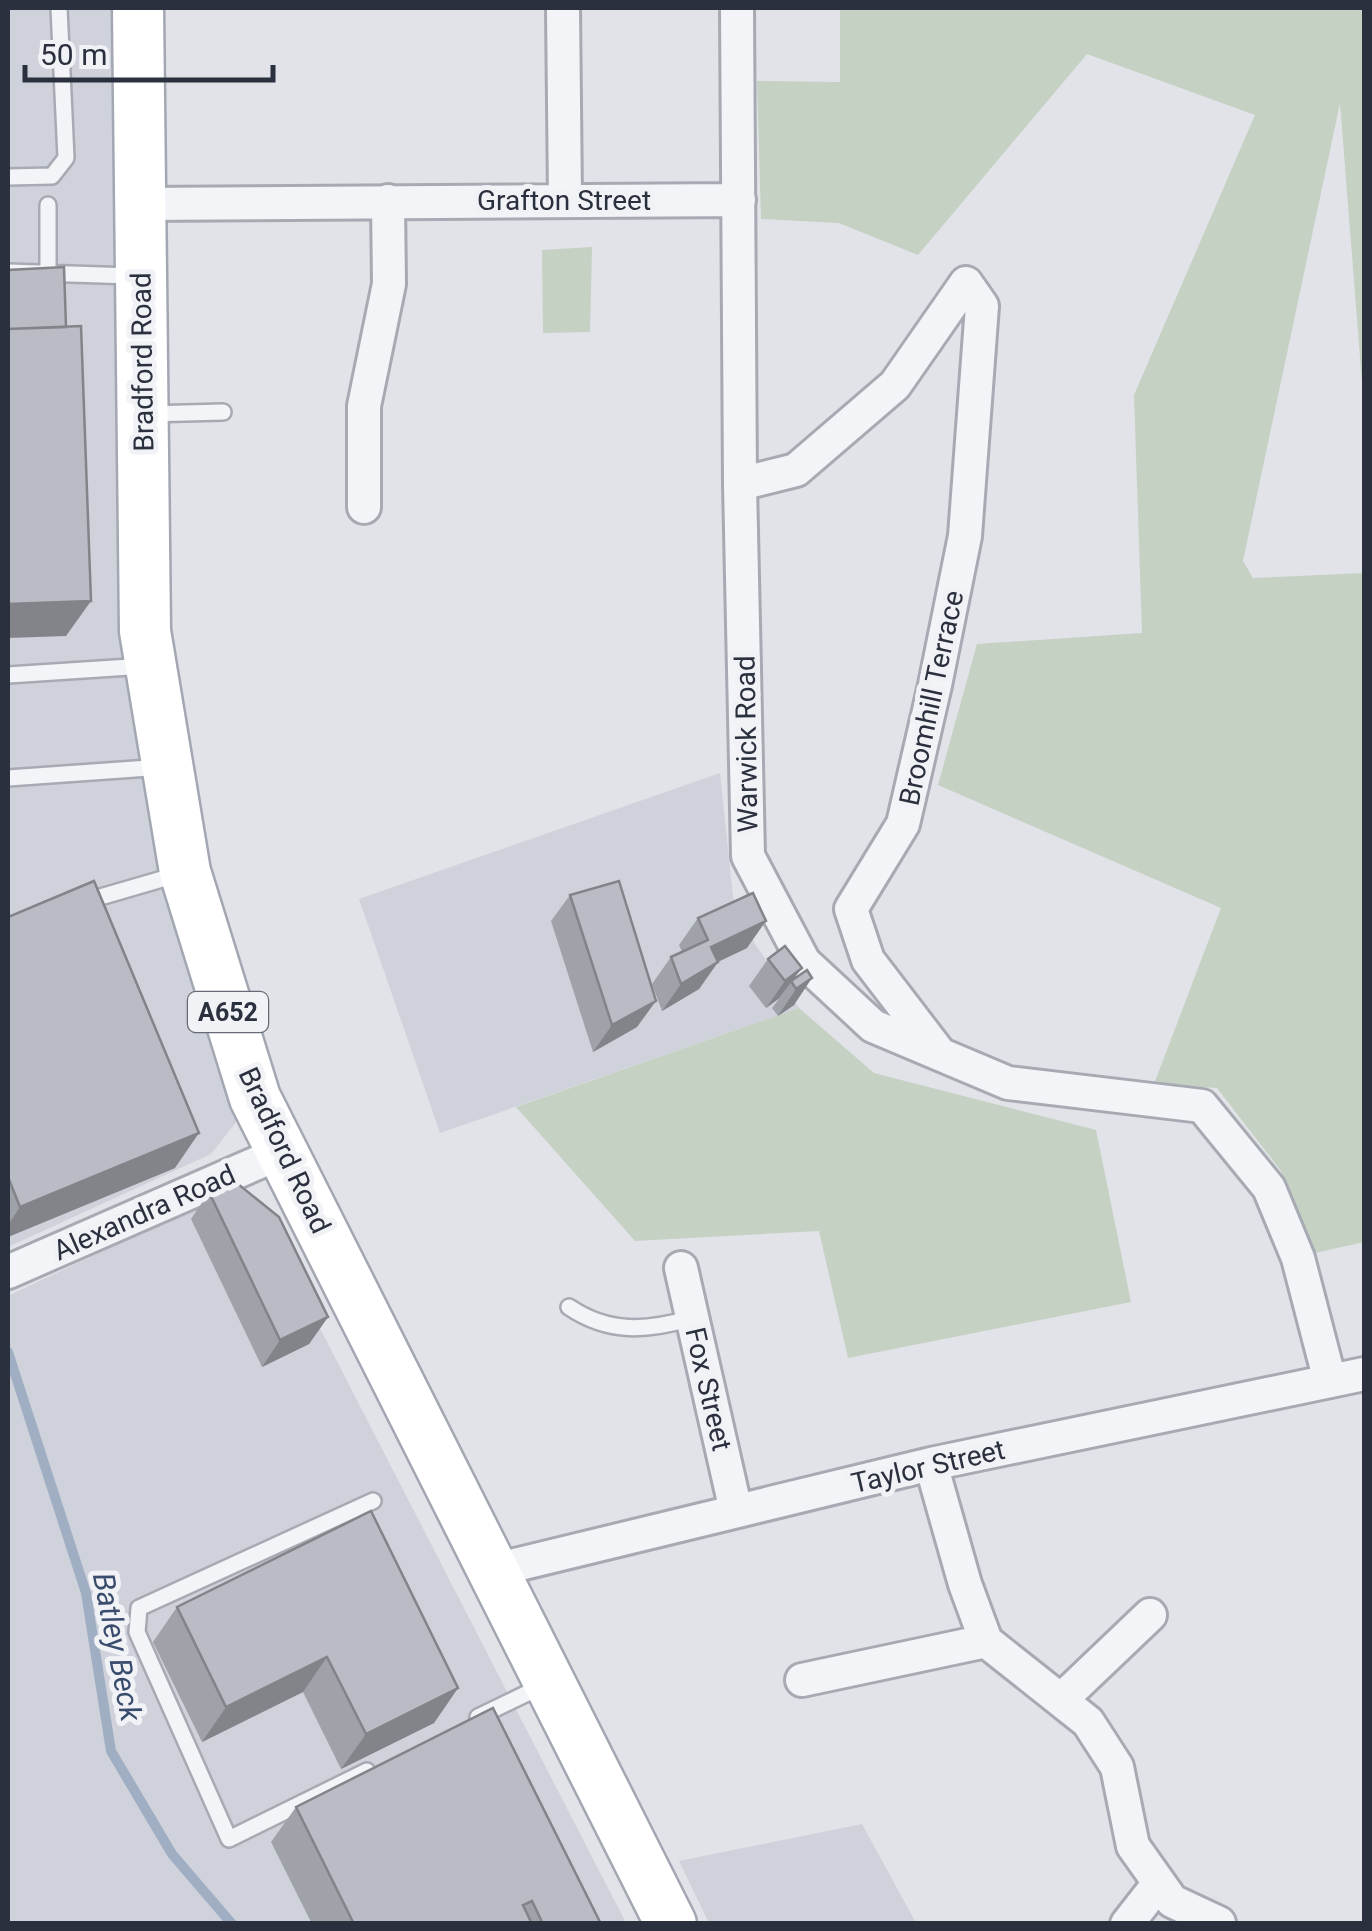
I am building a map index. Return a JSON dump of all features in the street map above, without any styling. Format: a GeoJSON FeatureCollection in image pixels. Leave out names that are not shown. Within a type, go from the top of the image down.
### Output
{"type":"FeatureCollection","features":[{"type":"Feature","properties":{"kind":"main road","name":"Bradford Road"},"geometry":{"type":"LineString","coordinates":[[138,8],[149,666],[185,872],[255,1098],[495,1570],[662,1917]]}},
{"type":"Feature","properties":{"kind":"street"},"geometry":{"type":"LineString","coordinates":[[562,8],[565,199]]}},
{"type":"Feature","properties":{"kind":"street","name":"Warwick Road"},"geometry":{"type":"LineString","coordinates":[[738,8],[740,484],[748,856],[804,962],[874,1026],[1008,1083],[1202,1106],[1269,1188],[1298,1258],[1330,1380]]}},
{"type":"Feature","properties":{"kind":"street","name":"Grafton Street"},"geometry":{"type":"LineString","coordinates":[[139,204],[739,200]]}},
{"type":"Feature","properties":{"kind":"street"},"geometry":{"type":"LineString","coordinates":[[364,507],[364,406],[389,284],[388,201]]}},
{"type":"Feature","properties":{"kind":"street","name":"Broomhill Terrace"},"geometry":{"type":"LineString","coordinates":[[740,484],[796,470],[894,385],[966,283],[982,306],[964,536],[904,824],[852,910],[868,960],[943,1057]]}},
{"type":"Feature","properties":{"kind":"street","name":"Alexandra Road"},"geometry":{"type":"LineString","coordinates":[[8,1272],[280,1152]]}},
{"type":"Feature","properties":{"kind":"street","name":"Fox Street"},"geometry":{"type":"LineString","coordinates":[[680,1268],[736,1511]]}},
{"type":"Feature","properties":{"kind":"street","name":"Taylor Street"},"geometry":{"type":"LineString","coordinates":[[495,1570],[931,1464],[1364,1374]]}},
{"type":"Feature","properties":{"kind":"street"},"geometry":{"type":"LineString","coordinates":[[931,1464],[964,1584],[986,1641],[1063,1698],[1088,1722],[1118,1767],[1133,1846],[1172,1901],[1219,1923]]}},
{"type":"Feature","properties":{"kind":"street"},"geometry":{"type":"LineString","coordinates":[[1063,1698],[1150,1615]]}},
{"type":"Feature","properties":{"kind":"street"},"geometry":{"type":"LineString","coordinates":[[802,1680],[986,1641]]}},
{"type":"Feature","properties":{"kind":"street"},"geometry":{"type":"LineString","coordinates":[[1128,1924],[1159,1883]]}},
{"type":"Feature","properties":{"kind":"lane"},"geometry":{"type":"LineString","coordinates":[[8,177],[52,176],[66,158],[59,8]]}},
{"type":"Feature","properties":{"kind":"lane"},"geometry":{"type":"LineString","coordinates":[[48,206],[48,272]]}},
{"type":"Feature","properties":{"kind":"lane"},"geometry":{"type":"LineString","coordinates":[[8,272],[142,277]]}},
{"type":"Feature","properties":{"kind":"lane"},"geometry":{"type":"LineString","coordinates":[[143,414],[222,412]]}},
{"type":"Feature","properties":{"kind":"lane"},"geometry":{"type":"LineString","coordinates":[[8,675],[149,666]]}},
{"type":"Feature","properties":{"kind":"lane"},"geometry":{"type":"LineString","coordinates":[[8,778],[167,766]]}},
{"type":"Feature","properties":{"kind":"lane"},"geometry":{"type":"LineString","coordinates":[[74,905],[185,872]]}},
{"type":"Feature","properties":{"kind":"lane"},"geometry":{"type":"LineString","coordinates":[[569,1307],[592,1323],[618,1330],[692,1318]]}},
{"type":"Feature","properties":{"kind":"lane"},"geometry":{"type":"LineString","coordinates":[[372,1501],[139,1608],[137,1632],[229,1839],[386,1762]]}},
{"type":"Feature","properties":{"kind":"lane"},"geometry":{"type":"LineString","coordinates":[[456,1728],[550,1682]]}},
{"type":"Feature","properties":{"kind":"shaded area"},"geometry":{"type":"Polygon","coordinates":[[[8,8],[139,8],[142,329],[185,872],[255,1098],[211,1154],[8,1247],[8,8]]]}},
{"type":"Feature","properties":{"kind":"shaded area"},"geometry":{"type":"Polygon","coordinates":[[[720,773],[733,897],[755,944],[799,1008],[440,1133],[359,899],[720,773]]]}},
{"type":"Feature","properties":{"kind":"shaded area"},"geometry":{"type":"Polygon","coordinates":[[[217,1197],[255,1202],[626,1923],[8,1924],[8,1296],[217,1197]]]}},
{"type":"Feature","properties":{"kind":"shaded area"},"geometry":{"type":"Polygon","coordinates":[[[862,1824],[916,1923],[709,1923],[679,1861],[862,1824]]]}},
{"type":"Feature","properties":{"kind":"green space"},"geometry":{"type":"Polygon","coordinates":[[[840,8],[1364,8],[1364,408],[1340,103],[1243,561],[1253,578],[1364,573],[1364,1242],[1315,1253],[1281,1171],[1217,1088],[1154,1084],[1221,908],[938,785],[977,644],[1142,633],[1134,395],[1255,115],[1087,54],[918,255],[839,223],[761,219],[757,81],[840,82],[840,8]]]}},
{"type":"Feature","properties":{"kind":"green space"},"geometry":{"type":"Polygon","coordinates":[[[592,247],[590,332],[543,333],[542,250],[592,247]]]}},
{"type":"Feature","properties":{"kind":"green space"},"geometry":{"type":"Polygon","coordinates":[[[799,1008],[874,1073],[1096,1130],[1131,1302],[848,1358],[819,1231],[635,1241],[516,1107],[799,1008]]]}},
{"type":"Feature","properties":{"kind":"building"},"geometry":{"type":"Polygon","coordinates":[[[64,267],[66,327],[8,329],[8,270],[64,267]]]}},
{"type":"Feature","properties":{"kind":"building"},"geometry":{"type":"Polygon","coordinates":[[[81,326],[91,601],[8,604],[8,329],[81,326]]]}},
{"type":"Feature","properties":{"kind":"building"},"geometry":{"type":"Polygon","coordinates":[[[94,881],[199,1133],[20,1207],[8,1177],[8,917],[94,881]]]}},
{"type":"Feature","properties":{"kind":"building"},"geometry":{"type":"Polygon","coordinates":[[[619,881],[656,1001],[612,1025],[570,895],[619,881]]]}},
{"type":"Feature","properties":{"kind":"building"},"geometry":{"type":"Polygon","coordinates":[[[753,893],[766,921],[711,947],[718,962],[681,984],[671,957],[708,940],[698,918],[753,893]]]}},
{"type":"Feature","properties":{"kind":"building"},"geometry":{"type":"Polygon","coordinates":[[[785,946],[802,968],[785,981],[768,959],[785,946]]]}},
{"type":"Feature","properties":{"kind":"building"},"geometry":{"type":"Polygon","coordinates":[[[807,970],[812,978],[796,989],[791,981],[807,970]]]}},
{"type":"Feature","properties":{"kind":"building"},"geometry":{"type":"Polygon","coordinates":[[[233,1180],[279,1217],[328,1317],[280,1340],[209,1192],[233,1180]]]}},
{"type":"Feature","properties":{"kind":"building"},"geometry":{"type":"Polygon","coordinates":[[[371,1511],[458,1688],[366,1734],[327,1657],[226,1707],[177,1607],[371,1511]]]}},
{"type":"Feature","properties":{"kind":"building"},"geometry":{"type":"Polygon","coordinates":[[[493,1708],[601,1924],[543,1924],[532,1901],[523,1905],[532,1924],[354,1924],[296,1807],[493,1708]]]}},
{"type":"Feature","properties":{"kind":"waterway","name":"Batley Beck"},"geometry":{"type":"LineString","coordinates":[[8,1352],[86,1593],[111,1751],[172,1854],[232,1924]]}}]}
